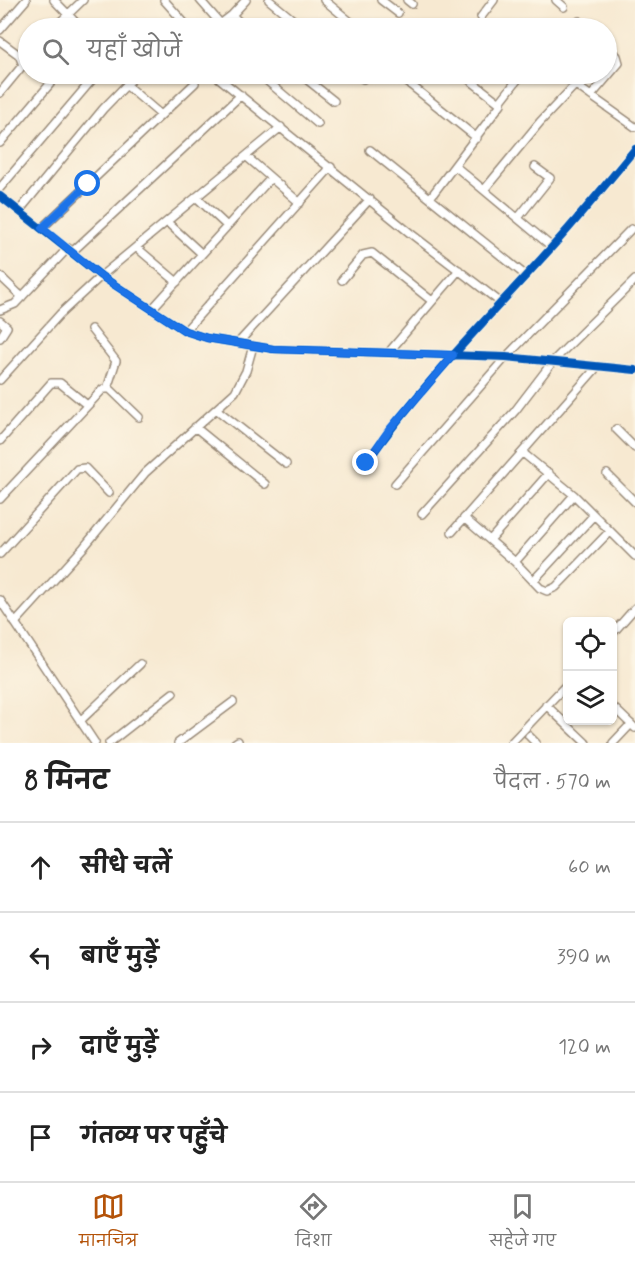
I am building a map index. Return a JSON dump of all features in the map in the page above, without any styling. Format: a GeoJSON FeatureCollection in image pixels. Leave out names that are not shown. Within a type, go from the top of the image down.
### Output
{"type":"FeatureCollection","features":[{"type":"Feature","properties":{"kind":"street"},"geometry":{"type":"LineString","coordinates":[[0,30],[26,0]]}},
{"type":"Feature","properties":{"kind":"street"},"geometry":{"type":"LineString","coordinates":[[54,0],[72,18]]}},
{"type":"Feature","properties":{"kind":"street"},"geometry":{"type":"LineString","coordinates":[[66,18],[83,0]]}},
{"type":"Feature","properties":{"kind":"street"},"geometry":{"type":"LineString","coordinates":[[164,0],[180,18]]}},
{"type":"Feature","properties":{"kind":"street"},"geometry":{"type":"LineString","coordinates":[[200,0],[212,18]]}},
{"type":"Feature","properties":{"kind":"street"},"geometry":{"type":"LineString","coordinates":[[206,7],[213,0]]}},
{"type":"Feature","properties":{"kind":"street"},"geometry":{"type":"LineString","coordinates":[[228,18],[246,0]]}},
{"type":"Feature","properties":{"kind":"street"},"geometry":{"type":"LineString","coordinates":[[268,0],[290,18]]}},
{"type":"Feature","properties":{"kind":"street"},"geometry":{"type":"LineString","coordinates":[[324,0],[346,18]]}},
{"type":"Feature","properties":{"kind":"street"},"geometry":{"type":"LineString","coordinates":[[381,0],[398,13]]}},
{"type":"Feature","properties":{"kind":"street"},"geometry":{"type":"LineString","coordinates":[[481,17],[494,0]]}},
{"type":"Feature","properties":{"kind":"street"},"geometry":{"type":"LineString","coordinates":[[556,0],[564,8]]}},
{"type":"Feature","properties":{"kind":"street"},"geometry":{"type":"LineString","coordinates":[[232,15],[235,18]]}},
{"type":"Feature","properties":{"kind":"street"},"geometry":{"type":"LineString","coordinates":[[0,41],[18,56]]}},
{"type":"Feature","properties":{"kind":"street"},"geometry":{"type":"LineString","coordinates":[[0,93],[18,72]]}},
{"type":"Feature","properties":{"kind":"street"},"geometry":{"type":"LineString","coordinates":[[0,143],[50,84]]}},
{"type":"Feature","properties":{"kind":"street"},"geometry":{"type":"LineString","coordinates":[[0,188],[88,84]]}},
{"type":"Feature","properties":{"kind":"street"},"geometry":{"type":"LineString","coordinates":[[42,228],[194,84]]}},
{"type":"Feature","properties":{"kind":"street"},"geometry":{"type":"LineString","coordinates":[[227,84],[500,302]]}},
{"type":"Feature","properties":{"kind":"street"},"geometry":{"type":"LineString","coordinates":[[271,84],[318,124]]}},
{"type":"Feature","properties":{"kind":"street"},"geometry":{"type":"LineString","coordinates":[[313,84],[334,101]]}},
{"type":"Feature","properties":{"kind":"street"},"geometry":{"type":"LineString","coordinates":[[410,84],[477,138]]}},
{"type":"Feature","properties":{"kind":"street"},"geometry":{"type":"LineString","coordinates":[[479,84],[500,102]]}},
{"type":"Feature","properties":{"kind":"street"},"geometry":{"type":"LineString","coordinates":[[429,198],[498,110],[500,102],[514,84]]}},
{"type":"Feature","properties":{"kind":"street"},"geometry":{"type":"LineString","coordinates":[[591,96],[601,84]]}},
{"type":"Feature","properties":{"kind":"street"},"geometry":{"type":"LineString","coordinates":[[19,211],[126,85],[160,116]]}},
{"type":"Feature","properties":{"kind":"street"},"geometry":{"type":"LineString","coordinates":[[484,190],[540,122],[575,85],[635,127]]}},
{"type":"Feature","properties":{"kind":"street"},"geometry":{"type":"LineString","coordinates":[[0,310],[15,304],[70,250],[241,95]]}},
{"type":"Feature","properties":{"kind":"street"},"geometry":{"type":"LineString","coordinates":[[0,380],[60,314],[101,276],[281,127]]}},
{"type":"Feature","properties":{"kind":"street"},"geometry":{"type":"LineString","coordinates":[[366,463],[389,430],[453,355],[552,247],[635,148]]}},
{"type":"Feature","properties":{"kind":"street"},"geometry":{"type":"LineString","coordinates":[[370,150],[525,275]]}},
{"type":"Feature","properties":{"kind":"street"},"geometry":{"type":"LineString","coordinates":[[247,157],[300,203]]}},
{"type":"Feature","properties":{"kind":"street"},"geometry":{"type":"LineString","coordinates":[[455,166],[552,247]]}},
{"type":"Feature","properties":{"kind":"street"},"geometry":{"type":"LineString","coordinates":[[185,331],[331,167]]}},
{"type":"Feature","properties":{"kind":"street"},"geometry":{"type":"LineString","coordinates":[[518,218],[550,178],[535,167]]}},
{"type":"Feature","properties":{"kind":"street"},"geometry":{"type":"LineString","coordinates":[[152,309],[271,178]]}},
{"type":"Feature","properties":{"kind":"street"},"geometry":{"type":"LineString","coordinates":[[0,196],[101,276],[185,331],[273,349],[506,357],[554,360],[635,370]]}},
{"type":"Feature","properties":{"kind":"street"},"geometry":{"type":"LineString","coordinates":[[196,197],[227,226]]}},
{"type":"Feature","properties":{"kind":"street"},"geometry":{"type":"LineString","coordinates":[[238,343],[370,199]]}},
{"type":"Feature","properties":{"kind":"street"},"geometry":{"type":"LineString","coordinates":[[167,222],[202,254]]}},
{"type":"Feature","properties":{"kind":"street"},"geometry":{"type":"LineString","coordinates":[[395,484],[506,357],[631,229]]}},
{"type":"Feature","properties":{"kind":"street"},"geometry":{"type":"LineString","coordinates":[[136,247],[177,282]]}},
{"type":"Feature","properties":{"kind":"street"},"geometry":{"type":"LineString","coordinates":[[342,280],[363,255],[372,253],[432,301]]}},
{"type":"Feature","properties":{"kind":"street"},"geometry":{"type":"LineString","coordinates":[[389,352],[459,270]]}},
{"type":"Feature","properties":{"kind":"street"},"geometry":{"type":"LineString","coordinates":[[0,276],[22,297]]}},
{"type":"Feature","properties":{"kind":"street"},"geometry":{"type":"LineString","coordinates":[[422,514],[515,411],[554,360],[635,280]]}},
{"type":"Feature","properties":{"kind":"street"},"geometry":{"type":"LineString","coordinates":[[0,321],[7,327],[0,338]]}},
{"type":"Feature","properties":{"kind":"street"},"geometry":{"type":"LineString","coordinates":[[0,499],[87,405],[107,388],[116,361],[91,329]]}},
{"type":"Feature","properties":{"kind":"street"},"geometry":{"type":"LineString","coordinates":[[15,623],[84,547],[145,473],[216,409],[240,383],[253,346]]}},
{"type":"Feature","properties":{"kind":"street"},"geometry":{"type":"LineString","coordinates":[[452,532],[598,366]]}},
{"type":"Feature","properties":{"kind":"street"},"geometry":{"type":"LineString","coordinates":[[0,441],[51,383],[60,383],[87,405]]}},
{"type":"Feature","properties":{"kind":"street"},"geometry":{"type":"LineString","coordinates":[[107,388],[139,417]]}},
{"type":"Feature","properties":{"kind":"street"},"geometry":{"type":"LineString","coordinates":[[216,409],[286,464]]}},
{"type":"Feature","properties":{"kind":"street"},"geometry":{"type":"LineString","coordinates":[[195,427],[265,484]]}},
{"type":"Feature","properties":{"kind":"street"},"geometry":{"type":"LineString","coordinates":[[616,429],[635,448]]}},
{"type":"Feature","properties":{"kind":"street"},"geometry":{"type":"LineString","coordinates":[[523,453],[574,495],[635,556]]}},
{"type":"Feature","properties":{"kind":"street"},"geometry":{"type":"LineString","coordinates":[[0,554],[76,469],[85,468],[109,493]]}},
{"type":"Feature","properties":{"kind":"street"},"geometry":{"type":"LineString","coordinates":[[490,540],[549,474]]}},
{"type":"Feature","properties":{"kind":"street"},"geometry":{"type":"LineString","coordinates":[[607,474],[635,502]]}},
{"type":"Feature","properties":{"kind":"street"},"geometry":{"type":"LineString","coordinates":[[515,562],[574,495]]}},
{"type":"Feature","properties":{"kind":"street"},"geometry":{"type":"LineString","coordinates":[[534,581],[594,515]]}},
{"type":"Feature","properties":{"kind":"street"},"geometry":{"type":"LineString","coordinates":[[464,518],[515,562],[540,588],[552,591],[610,531]]}},
{"type":"Feature","properties":{"kind":"street"},"geometry":{"type":"LineString","coordinates":[[0,600],[95,743]]}},
{"type":"Feature","properties":{"kind":"street"},"geometry":{"type":"LineString","coordinates":[[617,628],[635,608]]}},
{"type":"Feature","properties":{"kind":"street"},"geometry":{"type":"LineString","coordinates":[[80,721],[140,664]]}},
{"type":"Feature","properties":{"kind":"street"},"geometry":{"type":"LineString","coordinates":[[511,743],[563,687]]}},
{"type":"Feature","properties":{"kind":"street"},"geometry":{"type":"LineString","coordinates":[[109,743],[173,693]]}},
{"type":"Feature","properties":{"kind":"street"},"geometry":{"type":"LineString","coordinates":[[178,743],[233,702]]}},
{"type":"Feature","properties":{"kind":"street"},"geometry":{"type":"LineString","coordinates":[[546,705],[586,743]]}},
{"type":"Feature","properties":{"kind":"street"},"geometry":{"type":"LineString","coordinates":[[613,743],[633,726],[617,711]]}},
{"type":"Feature","properties":{"kind":"street"},"geometry":{"type":"LineString","coordinates":[[529,736],[536,743]]}},
{"type":"Feature","properties":{"kind":"cycle path"},"geometry":{"type":"LineString","coordinates":[[366,463],[432,379],[563,235],[635,149]]}},
{"type":"Feature","properties":{"kind":"cycle path"},"geometry":{"type":"LineString","coordinates":[[0,196],[101,276],[185,331],[207,338],[273,349],[506,357],[635,370]]}},
{"type":"Feature","properties":{"kind":"route"},"geometry":{"type":"LineString","coordinates":[[88,184],[42,228],[101,276],[185,331],[207,338],[273,349],[453,355],[389,430],[366,463]]}}]}
